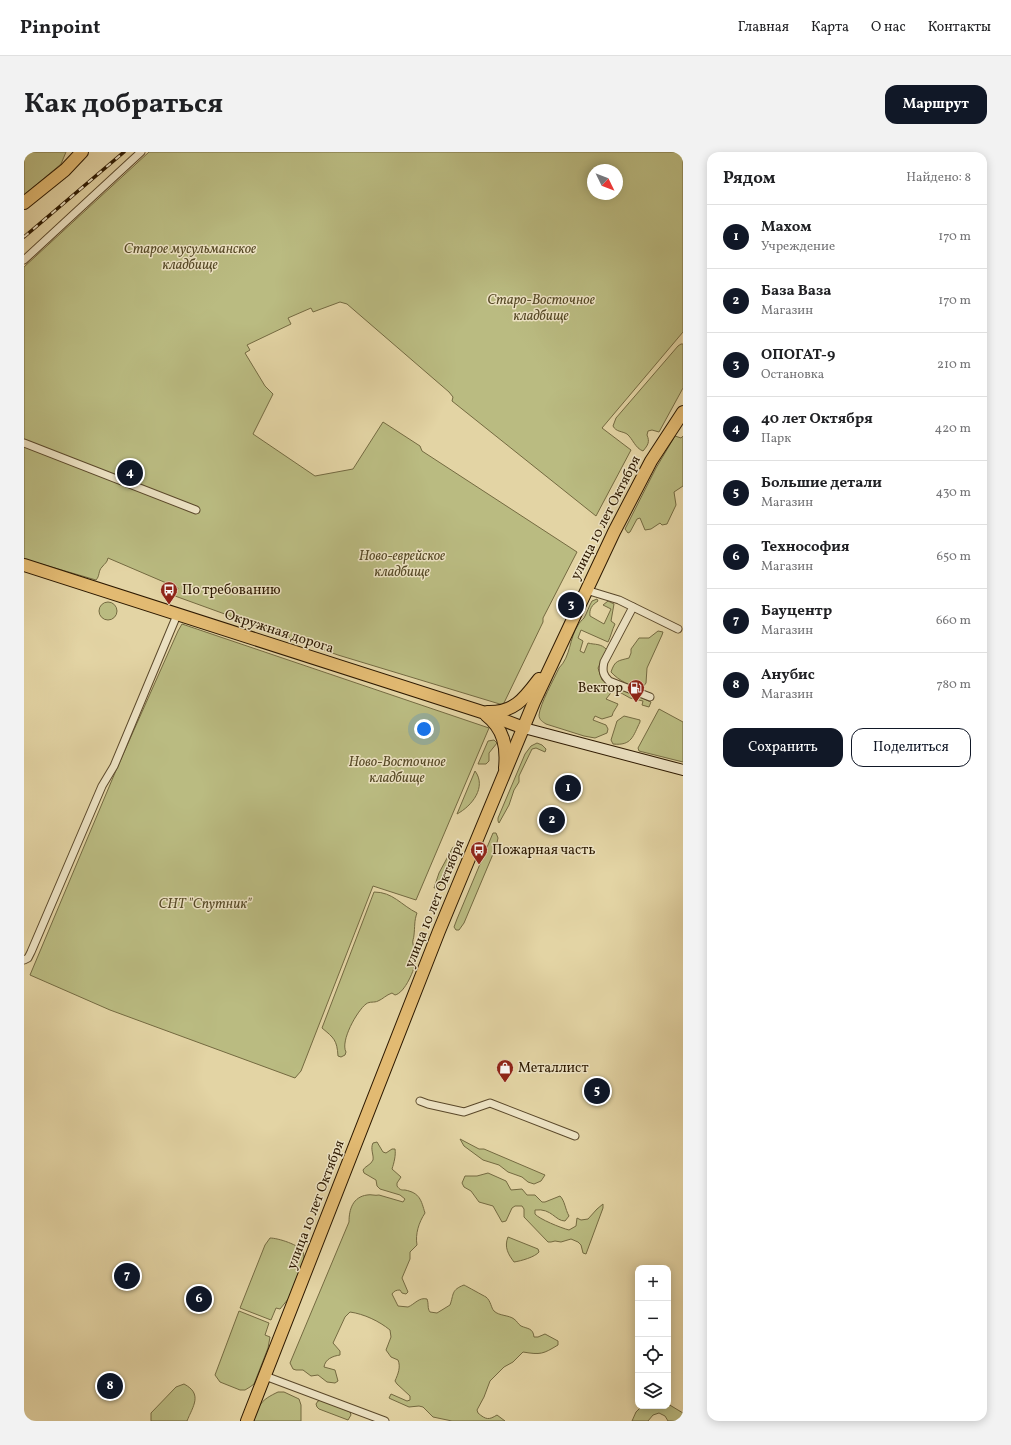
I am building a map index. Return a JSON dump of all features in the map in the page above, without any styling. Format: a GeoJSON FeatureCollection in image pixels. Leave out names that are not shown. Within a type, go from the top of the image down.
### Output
{"type":"FeatureCollection","features":[{"type":"Feature","properties":{"kind":"main road"},"geometry":{"type":"LineString","coordinates":[[24,203],[65,170],[82,152]]}},
{"type":"Feature","properties":{"kind":"main road","name":"улица 10 лет Октября"},"geometry":{"type":"LineString","coordinates":[[247,1421],[439,931],[551,665],[633,495],[651,462],[683,412]]}},
{"type":"Feature","properties":{"kind":"main road","name":"Окружная дорога"},"geometry":{"type":"LineString","coordinates":[[24,565],[482,712],[524,728]]}},
{"type":"Feature","properties":{"kind":"main road"},"geometry":{"type":"LineString","coordinates":[[482,712],[504,711],[520,703],[551,665]]}},
{"type":"Feature","properties":{"kind":"main road"},"geometry":{"type":"LineString","coordinates":[[482,712],[492,720],[502,736],[506,752],[503,781]]}},
{"type":"Feature","properties":{"kind":"street"},"geometry":{"type":"LineString","coordinates":[[24,260],[141,152]]}},
{"type":"Feature","properties":{"kind":"street"},"geometry":{"type":"LineString","coordinates":[[24,443],[196,510]]}},
{"type":"Feature","properties":{"kind":"street"},"geometry":{"type":"LineString","coordinates":[[586,590],[618,600],[678,629]]}},
{"type":"Feature","properties":{"kind":"street"},"geometry":{"type":"LineString","coordinates":[[633,607],[604,662],[602,670],[604,676],[609,681],[650,697]]}},
{"type":"Feature","properties":{"kind":"street"},"geometry":{"type":"LineString","coordinates":[[24,960],[28,958],[31,952],[102,786],[114,766],[177,615]]}},
{"type":"Feature","properties":{"kind":"street"},"geometry":{"type":"LineString","coordinates":[[524,728],[683,770]]}},
{"type":"Feature","properties":{"kind":"street"},"geometry":{"type":"LineString","coordinates":[[420,1101],[464,1112],[490,1102],[575,1136]]}},
{"type":"Feature","properties":{"kind":"street"},"geometry":{"type":"LineString","coordinates":[[265,1376],[385,1421]]}},
{"type":"Feature","properties":{"kind":"green space"},"geometry":{"type":"Polygon","coordinates":[[[29,152],[66,152],[61,164],[24,195],[24,157],[29,152]]]}},
{"type":"Feature","properties":{"kind":"green space"},"geometry":{"type":"Polygon","coordinates":[[[149,152],[683,152],[683,332],[602,428],[631,450],[596,516],[452,401],[453,397],[449,392],[347,304],[340,302],[313,312],[311,308],[288,318],[291,324],[247,345],[250,350],[245,353],[265,386],[273,394],[253,434],[315,476],[353,469],[383,422],[420,446],[422,451],[577,552],[543,618],[543,622],[503,705],[338,655],[175,596],[178,588],[108,558],[96,580],[24,559],[24,267],[149,152]]]}},
{"type":"Feature","properties":{"kind":"green space"},"geometry":{"type":"Polygon","coordinates":[[[681,344],[683,344],[683,388],[659,432],[652,430],[648,431],[648,443],[643,451],[640,450],[627,434],[614,428],[613,426],[616,418],[681,344]]]}},
{"type":"Feature","properties":{"kind":"green space"},"geometry":{"type":"Polygon","coordinates":[[[675,436],[681,438],[683,436],[683,486],[674,492],[676,505],[667,524],[662,525],[660,523],[651,529],[645,530],[640,518],[637,519],[628,533],[625,529],[656,468],[675,436]]]}},
{"type":"Feature","properties":{"kind":"green space"},"geometry":{"type":"Polygon","coordinates":[[[597,599],[598,601],[591,609],[590,616],[604,624],[611,609],[603,605],[608,601],[614,604],[611,621],[615,624],[608,642],[581,630],[578,638],[583,641],[580,651],[584,653],[588,643],[600,645],[605,648],[607,650],[598,668],[602,680],[651,702],[649,707],[642,705],[643,701],[630,698],[614,689],[606,699],[618,704],[612,716],[602,719],[595,716],[593,720],[606,725],[608,729],[607,733],[595,738],[546,724],[540,720],[539,715],[559,668],[566,658],[575,630],[584,618],[592,601],[597,599]]]}},
{"type":"Feature","properties":{"kind":"green space"},"geometry":{"type":"Polygon","coordinates":[[[108,602],[114,605],[117,611],[114,617],[108,620],[102,617],[99,611],[102,605],[108,602]]]}},
{"type":"Feature","properties":{"kind":"green space","name":"СНТ \"Спутник\""},"geometry":{"type":"Polygon","coordinates":[[[182,624],[489,728],[416,900],[373,886],[301,1071],[295,1078],[110,1010],[30,975],[117,768],[182,624]]]}},
{"type":"Feature","properties":{"kind":"green space"},"geometry":{"type":"Polygon","coordinates":[[[658,631],[663,632],[647,668],[646,683],[643,687],[626,683],[617,678],[611,672],[617,662],[629,658],[631,649],[639,638],[649,638],[658,631]]]}},
{"type":"Feature","properties":{"kind":"green space"},"geometry":{"type":"Polygon","coordinates":[[[659,709],[683,722],[683,762],[639,751],[638,748],[659,709]]]}},
{"type":"Feature","properties":{"kind":"green space"},"geometry":{"type":"Polygon","coordinates":[[[624,716],[640,720],[640,722],[633,736],[628,742],[613,744],[611,740],[617,721],[624,716]]]}},
{"type":"Feature","properties":{"kind":"green space"},"geometry":{"type":"Polygon","coordinates":[[[494,740],[497,743],[489,753],[489,761],[486,764],[478,764],[488,741],[494,740]]]}},
{"type":"Feature","properties":{"kind":"green space"},"geometry":{"type":"Polygon","coordinates":[[[537,743],[546,749],[545,752],[536,748],[532,749],[519,776],[519,782],[514,790],[509,805],[499,823],[498,818],[525,754],[531,746],[537,743]]]}},
{"type":"Feature","properties":{"kind":"green space"},"geometry":{"type":"Polygon","coordinates":[[[475,771],[478,777],[479,790],[468,806],[457,814],[475,771]]]}},
{"type":"Feature","properties":{"kind":"green space"},"geometry":{"type":"Polygon","coordinates":[[[493,833],[496,833],[498,838],[496,847],[464,923],[459,930],[456,930],[454,927],[457,919],[493,833]]]}},
{"type":"Feature","properties":{"kind":"green space"},"geometry":{"type":"Polygon","coordinates":[[[453,847],[459,851],[458,855],[441,884],[434,888],[439,873],[453,847]]]}},
{"type":"Feature","properties":{"kind":"green space"},"geometry":{"type":"Polygon","coordinates":[[[374,892],[386,894],[417,913],[413,942],[416,959],[409,980],[399,993],[395,995],[392,993],[378,1001],[368,1003],[358,1013],[347,1034],[345,1041],[345,1055],[341,1057],[338,1056],[336,1043],[322,1028],[374,892]]]}},
{"type":"Feature","properties":{"kind":"green space"},"geometry":{"type":"Polygon","coordinates":[[[460,1139],[479,1149],[484,1149],[545,1175],[541,1181],[534,1184],[528,1182],[522,1177],[508,1172],[499,1165],[483,1160],[464,1146],[460,1139]]]}},
{"type":"Feature","properties":{"kind":"green space"},"geometry":{"type":"Polygon","coordinates":[[[377,1142],[383,1152],[386,1153],[392,1149],[395,1149],[395,1159],[392,1169],[401,1177],[397,1183],[397,1186],[401,1190],[410,1191],[417,1195],[421,1201],[425,1213],[418,1228],[417,1245],[410,1252],[410,1259],[402,1278],[408,1292],[406,1294],[402,1293],[400,1290],[397,1290],[392,1294],[398,1306],[408,1307],[419,1300],[427,1299],[430,1312],[437,1313],[450,1305],[455,1291],[464,1285],[486,1297],[496,1313],[512,1318],[521,1326],[531,1330],[534,1337],[545,1334],[558,1341],[558,1345],[545,1352],[523,1352],[513,1362],[504,1367],[490,1381],[477,1410],[478,1413],[483,1417],[488,1418],[492,1418],[497,1415],[505,1421],[452,1421],[433,1417],[423,1407],[409,1407],[389,1398],[391,1394],[407,1401],[410,1400],[410,1396],[395,1381],[399,1368],[398,1360],[391,1357],[386,1350],[391,1337],[390,1330],[361,1314],[350,1312],[345,1317],[333,1343],[340,1351],[340,1355],[330,1358],[325,1364],[324,1367],[335,1370],[338,1381],[335,1383],[327,1382],[318,1375],[311,1376],[303,1370],[293,1369],[290,1363],[349,1222],[351,1208],[355,1201],[362,1196],[368,1195],[379,1195],[403,1202],[405,1199],[400,1195],[380,1189],[377,1186],[376,1180],[364,1173],[363,1170],[373,1160],[373,1143],[377,1142]]]}},
{"type":"Feature","properties":{"kind":"green space"},"geometry":{"type":"Polygon","coordinates":[[[488,1173],[506,1181],[511,1190],[522,1189],[527,1195],[535,1195],[542,1202],[560,1196],[569,1216],[565,1221],[541,1210],[535,1210],[535,1214],[545,1221],[569,1230],[576,1226],[577,1218],[581,1220],[588,1219],[603,1204],[603,1208],[586,1254],[583,1253],[581,1245],[578,1242],[571,1239],[561,1242],[548,1242],[524,1217],[524,1209],[522,1206],[515,1206],[512,1208],[506,1221],[502,1222],[493,1206],[479,1202],[471,1191],[464,1187],[462,1183],[465,1176],[477,1176],[488,1173]]]}},
{"type":"Feature","properties":{"kind":"green space"},"geometry":{"type":"Polygon","coordinates":[[[508,1237],[538,1249],[539,1252],[524,1260],[514,1262],[507,1250],[506,1244],[508,1237]]]}},
{"type":"Feature","properties":{"kind":"green space"},"geometry":{"type":"Polygon","coordinates":[[[270,1238],[293,1244],[298,1247],[303,1252],[304,1259],[289,1298],[280,1309],[276,1308],[271,1320],[240,1308],[265,1245],[270,1238]]]}},
{"type":"Feature","properties":{"kind":"green space"},"geometry":{"type":"Polygon","coordinates":[[[239,1311],[269,1323],[265,1335],[270,1337],[268,1348],[254,1384],[245,1390],[240,1390],[220,1382],[215,1375],[239,1311]]]}},
{"type":"Feature","properties":{"kind":"green space"},"geometry":{"type":"Polygon","coordinates":[[[184,1384],[190,1388],[195,1396],[194,1405],[187,1421],[151,1421],[151,1413],[176,1387],[184,1384]]]}},
{"type":"Feature","properties":{"kind":"green space"},"geometry":{"type":"Polygon","coordinates":[[[278,1392],[284,1392],[299,1399],[301,1405],[301,1421],[253,1421],[261,1403],[278,1392]]]}},
{"type":"Feature","properties":{"kind":"green space"},"geometry":{"type":"Polygon","coordinates":[[[321,1400],[350,1412],[351,1415],[348,1420],[319,1409],[316,1404],[321,1400]]]}},
{"type":"Feature","properties":{"kind":"green space"},"geometry":{"type":"Polygon","coordinates":[[[671,1406],[683,1413],[683,1421],[668,1421],[665,1416],[659,1413],[653,1415],[648,1421],[632,1421],[639,1409],[671,1409],[671,1406]]]}},
{"type":"Feature","properties":{"kind":"railway"},"geometry":{"type":"LineString","coordinates":[[24,237],[124,152]]}},
{"type":"Feature","properties":{"kind":"place","name":"40 лет Октября"},"geometry":{"type":"Point","coordinates":[130,473]}},
{"type":"Feature","properties":{"kind":"place","name":"По требованию"},"geometry":{"type":"Point","coordinates":[169,605]}},
{"type":"Feature","properties":{"kind":"place","name":"ОПОГАТ-9"},"geometry":{"type":"Point","coordinates":[571,605]}},
{"type":"Feature","properties":{"kind":"place","name":"Вектор"},"geometry":{"type":"Point","coordinates":[636,703]}},
{"type":"Feature","properties":{"kind":"place","name":"Махом"},"geometry":{"type":"Point","coordinates":[568,788]}},
{"type":"Feature","properties":{"kind":"place","name":"База Ваза"},"geometry":{"type":"Point","coordinates":[552,820]}},
{"type":"Feature","properties":{"kind":"place","name":"Пожарная часть"},"geometry":{"type":"Point","coordinates":[479,865]}},
{"type":"Feature","properties":{"kind":"place","name":"Металлист"},"geometry":{"type":"Point","coordinates":[505,1083]}},
{"type":"Feature","properties":{"kind":"place","name":"Большие детали"},"geometry":{"type":"Point","coordinates":[597,1091]}},
{"type":"Feature","properties":{"kind":"place","name":"Бауцентр"},"geometry":{"type":"Point","coordinates":[127,1276]}},
{"type":"Feature","properties":{"kind":"place","name":"Технософия"},"geometry":{"type":"Point","coordinates":[199,1299]}},
{"type":"Feature","properties":{"kind":"place","name":"Анубис"},"geometry":{"type":"Point","coordinates":[110,1386]}},
{"type":"Feature","properties":{"kind":"park label","name":"Старое мусульманское кладбище"},"geometry":{"type":"Point","coordinates":[190,258]}},
{"type":"Feature","properties":{"kind":"park label","name":"Старо-Восточное кладбище"},"geometry":{"type":"Point","coordinates":[541,308]}},
{"type":"Feature","properties":{"kind":"park label","name":"Ново-еврейское кладбище"},"geometry":{"type":"Point","coordinates":[402,564]}},
{"type":"Feature","properties":{"kind":"park label","name":"Ново-Восточное кладбище"},"geometry":{"type":"Point","coordinates":[397,770]}}]}
